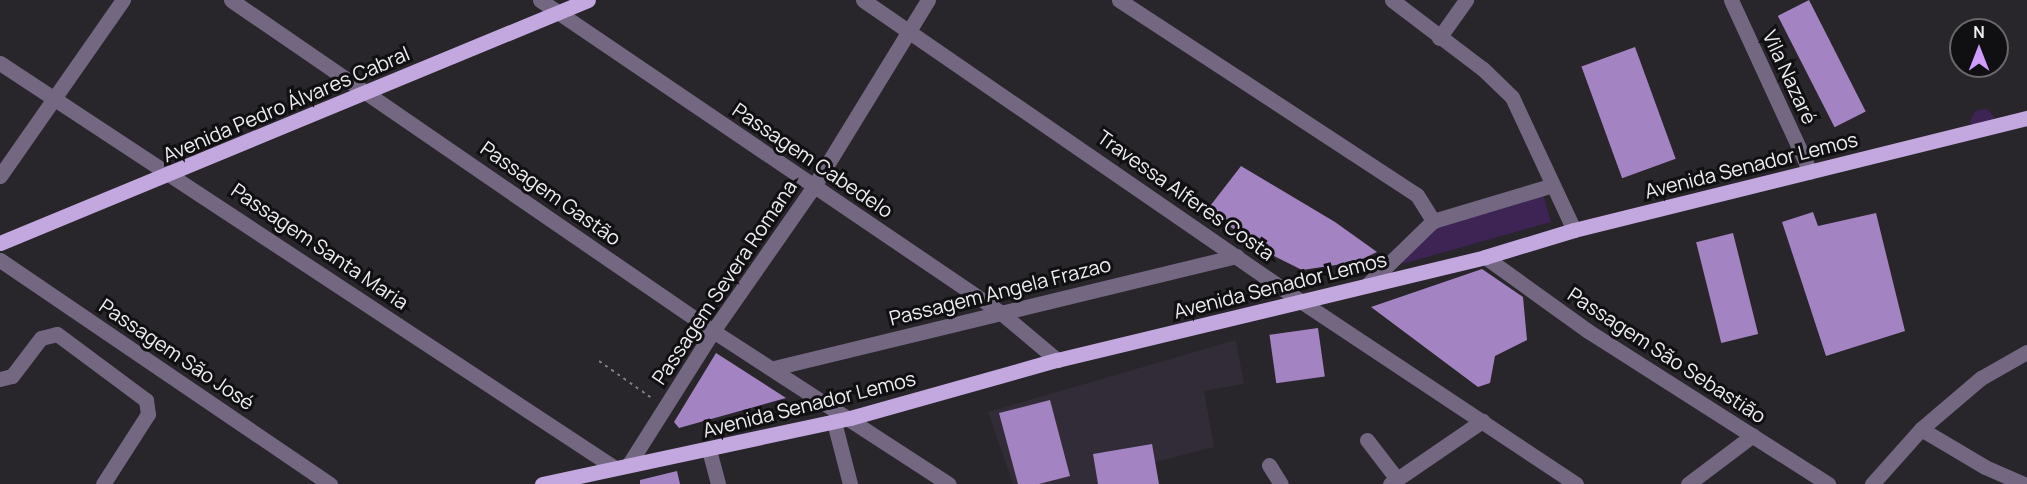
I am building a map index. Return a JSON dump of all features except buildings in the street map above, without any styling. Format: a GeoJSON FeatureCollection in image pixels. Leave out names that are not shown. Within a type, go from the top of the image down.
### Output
{"type":"FeatureCollection","features":[{"type":"Feature","properties":{"kind":"main road","name":"Avenida Pedro Álvares Cabral"},"geometry":{"type":"LineString","coordinates":[[0,243],[174,174],[588,0]]}},
{"type":"Feature","properties":{"kind":"main road","name":"Avenida Senador Lemos"},"geometry":{"type":"LineString","coordinates":[[542,484],[582,479],[622,466],[709,450],[834,422],[1057,360],[1485,257],[1574,230],[2027,118]]}},
{"type":"Feature","properties":{"kind":"street"},"geometry":{"type":"LineString","coordinates":[[0,176],[123,0]]}},
{"type":"Feature","properties":{"kind":"street","name":"Passagem Gastão"},"geometry":{"type":"LineString","coordinates":[[231,0],[713,331],[774,368],[949,484]]}},
{"type":"Feature","properties":{"kind":"street","name":"Passagem Cabedelo"},"geometry":{"type":"LineString","coordinates":[[540,0],[1000,312],[1057,360]]}},
{"type":"Feature","properties":{"kind":"street","name":"Travessa Alferes Costa"},"geometry":{"type":"LineString","coordinates":[[863,0],[908,28],[1302,302],[1482,421],[1566,482]]}},
{"type":"Feature","properties":{"kind":"street","name":"Passagem Severa Romana"},"geometry":{"type":"LineString","coordinates":[[622,466],[665,407],[713,331],[814,186],[908,28],[928,0]]}},
{"type":"Feature","properties":{"kind":"street"},"geometry":{"type":"LineString","coordinates":[[1119,0],[1417,195],[1433,221]]}},
{"type":"Feature","properties":{"kind":"street"},"geometry":{"type":"LineString","coordinates":[[1392,0],[1439,38],[1483,69],[1512,97],[1574,230]]}},
{"type":"Feature","properties":{"kind":"street"},"geometry":{"type":"LineString","coordinates":[[1439,38],[1466,0]]}},
{"type":"Feature","properties":{"kind":"street","name":"Vila Nazaré"},"geometry":{"type":"LineString","coordinates":[[1731,0],[1810,172]]}},
{"type":"Feature","properties":{"kind":"street","name":"Passagem Santa Maria"},"geometry":{"type":"LineString","coordinates":[[0,63],[622,466]]}},
{"type":"Feature","properties":{"kind":"street"},"geometry":{"type":"LineString","coordinates":[[1367,285],[1433,221],[1553,185]]}},
{"type":"Feature","properties":{"kind":"street","name":"Passagem Angela Frazao"},"geometry":{"type":"LineString","coordinates":[[774,368],[1237,256]]}},
{"type":"Feature","properties":{"kind":"street","name":"Passagem São Sebastião"},"geometry":{"type":"LineString","coordinates":[[1485,257],[1588,331],[1753,435],[1808,479],[1828,484]]}},
{"type":"Feature","properties":{"kind":"street","name":"Passagem São José"},"geometry":{"type":"LineString","coordinates":[[0,260],[330,484]]}},
{"type":"Feature","properties":{"kind":"street"},"geometry":{"type":"LineString","coordinates":[[0,380],[12,376],[41,338],[57,334],[146,399],[148,414],[103,484]]}},
{"type":"Feature","properties":{"kind":"street"},"geometry":{"type":"LineString","coordinates":[[1872,484],[1921,429],[1981,378],[2027,352]]}},
{"type":"Feature","properties":{"kind":"street"},"geometry":{"type":"LineString","coordinates":[[1367,440],[1393,482],[1482,421]]}},
{"type":"Feature","properties":{"kind":"street"},"geometry":{"type":"LineString","coordinates":[[834,422],[850,484]]}},
{"type":"Feature","properties":{"kind":"street"},"geometry":{"type":"LineString","coordinates":[[1921,429],[1959,454],[2006,480],[2024,484]]}},
{"type":"Feature","properties":{"kind":"street"},"geometry":{"type":"LineString","coordinates":[[1688,484],[1753,435]]}},
{"type":"Feature","properties":{"kind":"street"},"geometry":{"type":"LineString","coordinates":[[709,450],[718,484]]}},
{"type":"Feature","properties":{"kind":"street"},"geometry":{"type":"LineString","coordinates":[[1269,465],[1281,484]]}},
{"type":"Feature","properties":{"kind":"path"},"geometry":{"type":"LineString","coordinates":[[599,362],[665,407]]}},
{"type":"Feature","properties":{"kind":"shaded area"},"geometry":{"type":"Polygon","coordinates":[[[1987,109],[1994,117],[1992,127],[1974,128],[1970,121],[1975,111],[1987,109]]]}},
{"type":"Feature","properties":{"kind":"shaded area"},"geometry":{"type":"Polygon","coordinates":[[[1543,194],[1551,222],[1402,264],[1417,239],[1436,227],[1543,194]]]}},
{"type":"Feature","properties":{"kind":"shaded area"},"geometry":{"type":"Polygon","coordinates":[[[1236,340],[1244,384],[1204,391],[1214,447],[1155,462],[1159,484],[1013,484],[988,412],[1236,340]]]}}]}
